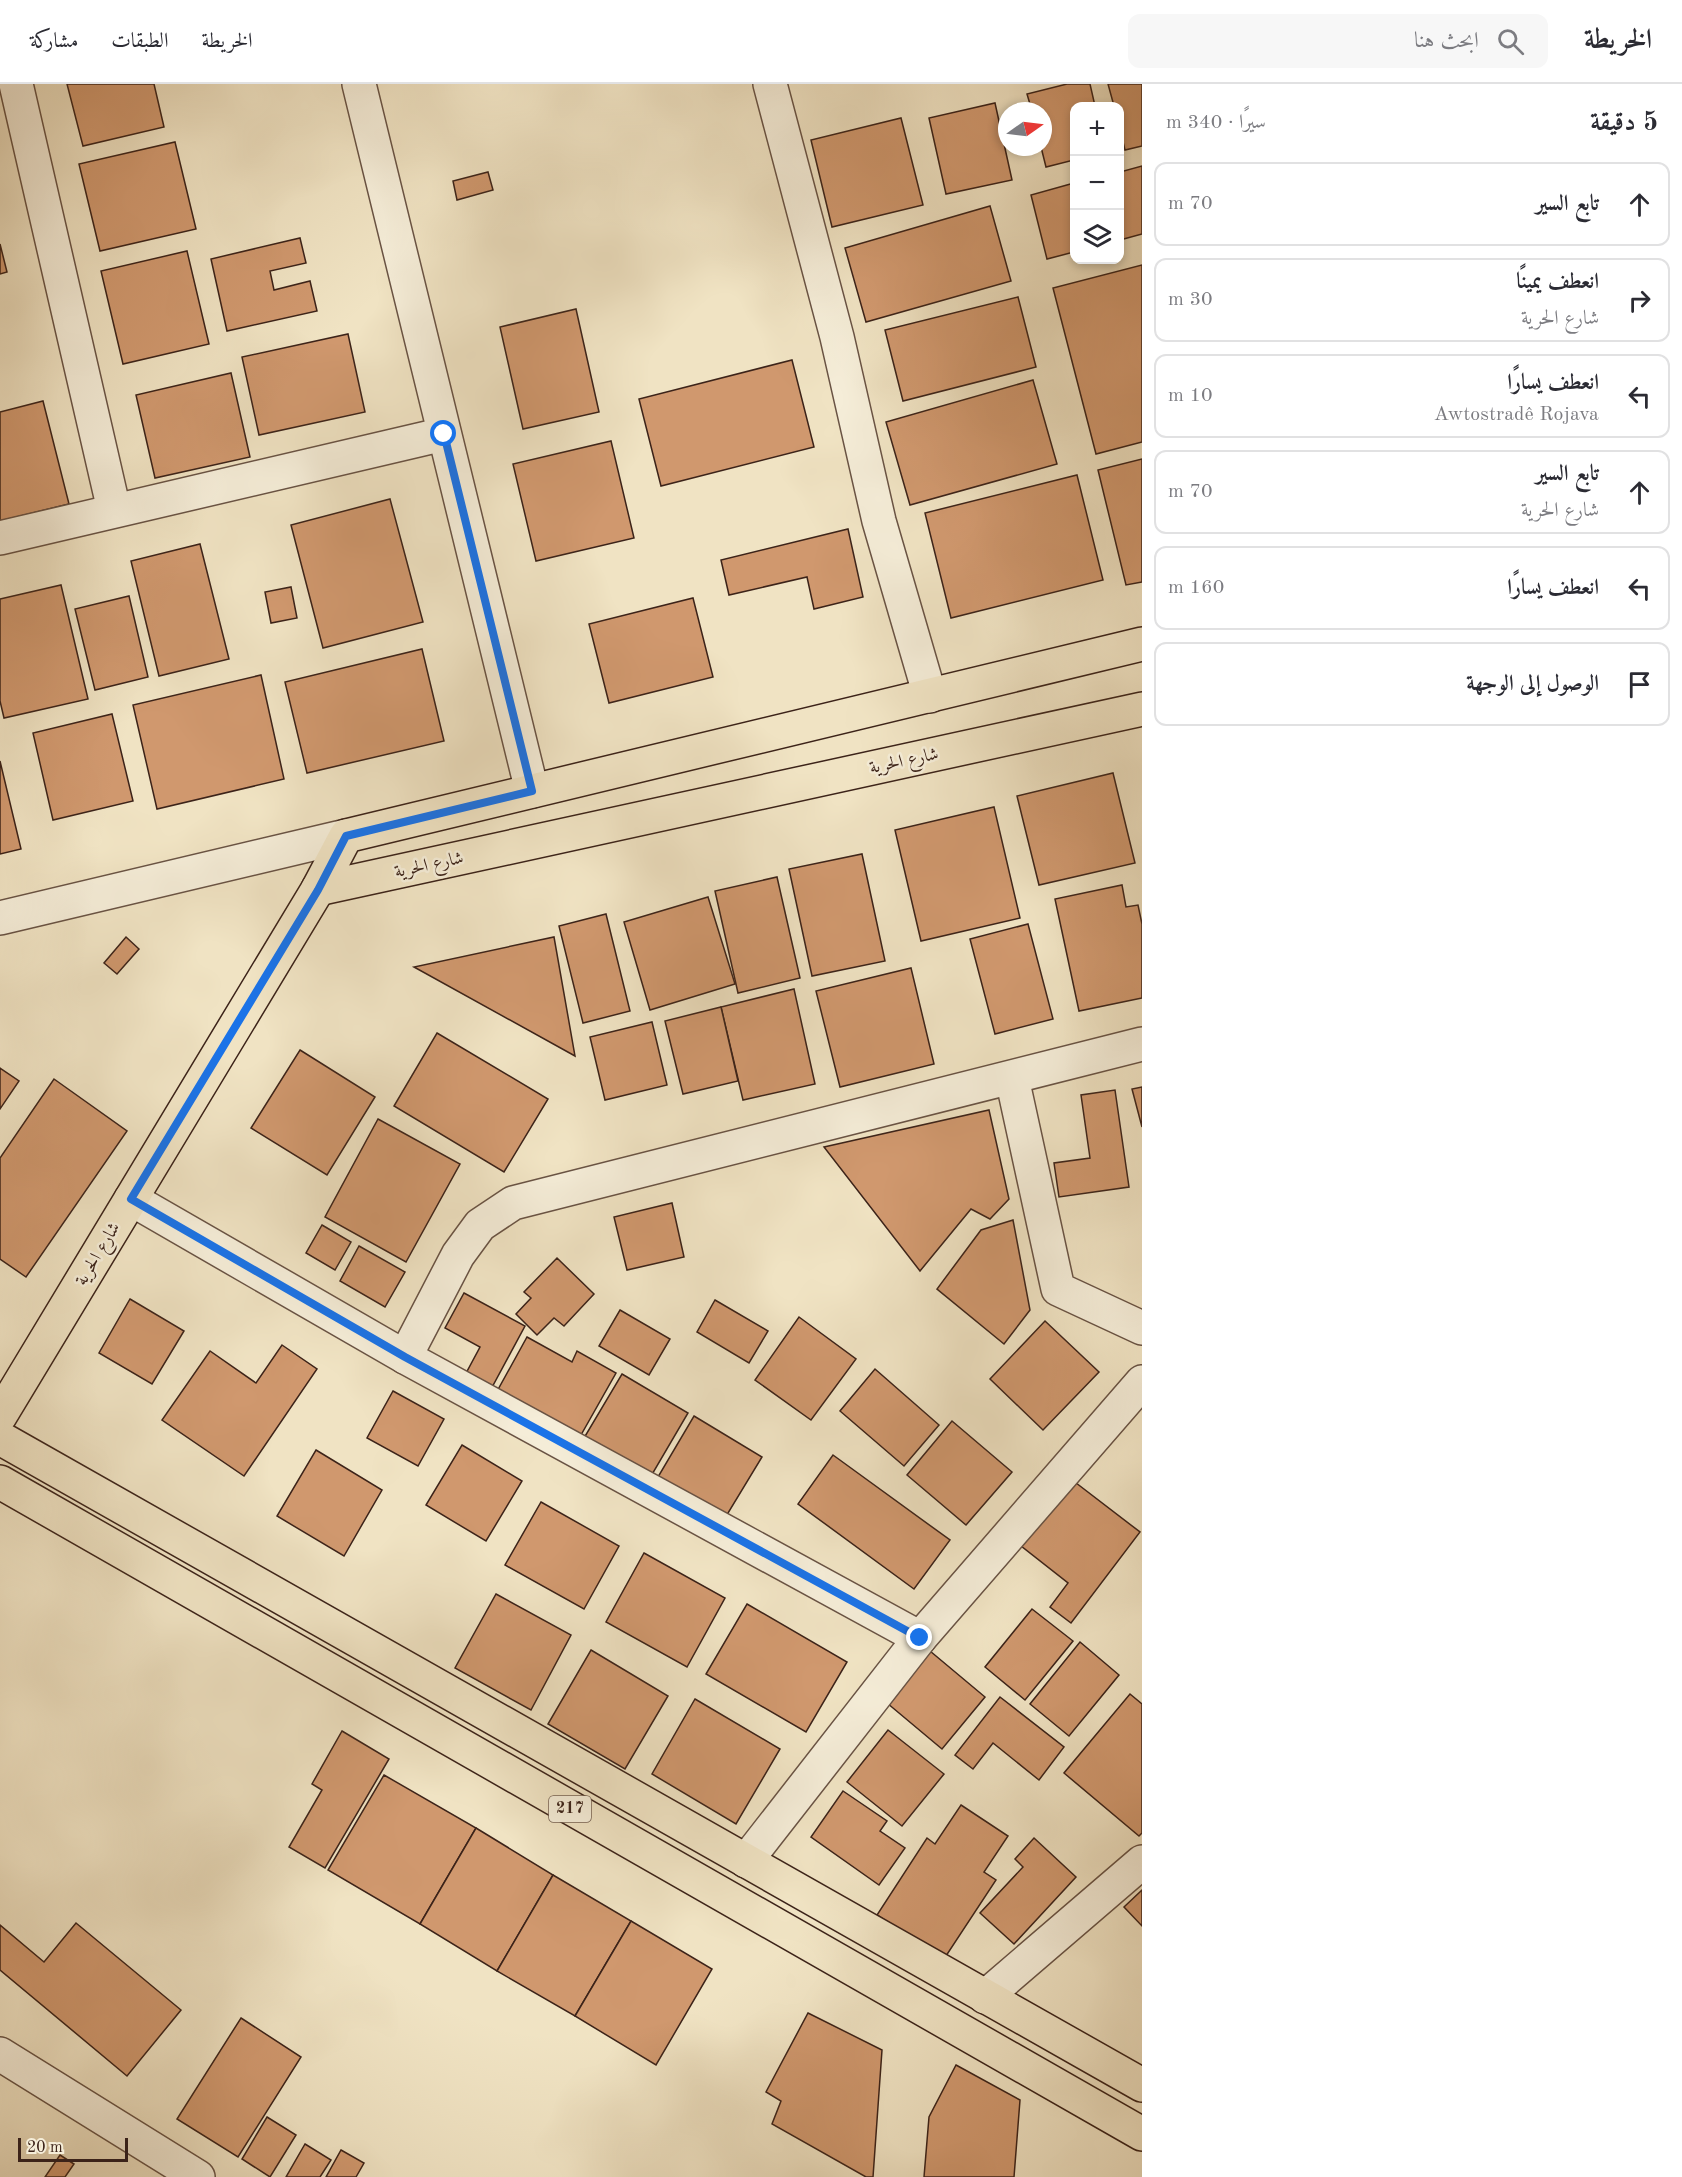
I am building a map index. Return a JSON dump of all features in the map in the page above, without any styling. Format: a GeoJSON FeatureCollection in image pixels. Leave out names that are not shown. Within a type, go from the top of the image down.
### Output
{"type":"FeatureCollection","features":[{"type":"Feature","properties":{"kind":"main road"},"geometry":{"type":"LineString","coordinates":[[318,890],[346,836],[1142,644]]}},
{"type":"Feature","properties":{"kind":"main road","name":"شارع الحرية"},"geometry":{"type":"LineString","coordinates":[[0,1416],[318,890],[1142,709]]}},
{"type":"Feature","properties":{"kind":"main road","name":"217"},"geometry":{"type":"LineString","coordinates":[[0,1438],[1142,2085]]}},
{"type":"Feature","properties":{"kind":"main road","name":"217"},"geometry":{"type":"LineString","coordinates":[[0,1482],[1142,2134]]}},
{"type":"Feature","properties":{"kind":"street"},"geometry":{"type":"LineString","coordinates":[[16,84],[114,510]]}},
{"type":"Feature","properties":{"kind":"street"},"geometry":{"type":"LineString","coordinates":[[359,84],[532,791]]}},
{"type":"Feature","properties":{"kind":"street"},"geometry":{"type":"LineString","coordinates":[[770,84],[837,337],[879,521],[930,696]]}},
{"type":"Feature","properties":{"kind":"street"},"geometry":{"type":"LineString","coordinates":[[0,538],[444,434]]}},
{"type":"Feature","properties":{"kind":"street"},"geometry":{"type":"LineString","coordinates":[[0,918],[346,836]]}},
{"type":"Feature","properties":{"kind":"street"},"geometry":{"type":"LineString","coordinates":[[405,1357],[458,1255],[480,1225],[513,1203],[1142,1044]]}},
{"type":"Feature","properties":{"kind":"street"},"geometry":{"type":"LineString","coordinates":[[1012,1078],[1058,1289],[1142,1328]]}},
{"type":"Feature","properties":{"kind":"street"},"geometry":{"type":"LineString","coordinates":[[131,1199],[405,1357],[920,1638]]}},
{"type":"Feature","properties":{"kind":"street"},"geometry":{"type":"LineString","coordinates":[[746,1861],[920,1638],[1142,1382]]}},
{"type":"Feature","properties":{"kind":"street"},"geometry":{"type":"LineString","coordinates":[[985,1997],[1142,1862]]}},
{"type":"Feature","properties":{"kind":"street"},"geometry":{"type":"LineString","coordinates":[[0,2054],[198,2177]]}},
{"type":"Feature","properties":{"kind":"building"},"geometry":{"type":"Polygon","coordinates":[[[67,84],[154,84],[164,127],[83,146],[67,84]]]}},
{"type":"Feature","properties":{"kind":"building"},"geometry":{"type":"Polygon","coordinates":[[[1067,84],[1090,84],[1094,102],[1070,102],[1070,161],[1046,167],[1043,156],[1052,156],[1052,102],[1029,102],[1027,94],[1067,84]]]}},
{"type":"Feature","properties":{"kind":"building"},"geometry":{"type":"Polygon","coordinates":[[[1108,84],[1142,84],[1142,146],[1125,150],[1124,102],[1113,102],[1108,84]]]}},
{"type":"Feature","properties":{"kind":"building"},"geometry":{"type":"Polygon","coordinates":[[[995,103],[998,117],[998,156],[1007,156],[1012,180],[946,194],[929,118],[995,103]]]}},
{"type":"Feature","properties":{"kind":"building"},"geometry":{"type":"Polygon","coordinates":[[[901,118],[923,205],[832,227],[811,140],[901,118]]]}},
{"type":"Feature","properties":{"kind":"building"},"geometry":{"type":"Polygon","coordinates":[[[175,142],[196,229],[100,251],[79,164],[175,142]]]}},
{"type":"Feature","properties":{"kind":"building"},"geometry":{"type":"Polygon","coordinates":[[[1142,166],[1142,234],[1124,239],[1124,210],[1124,171],[1142,166]]]}},
{"type":"Feature","properties":{"kind":"building"},"geometry":{"type":"Polygon","coordinates":[[[488,172],[493,190],[457,200],[453,181],[488,172]]]}},
{"type":"Feature","properties":{"kind":"building"},"geometry":{"type":"Polygon","coordinates":[[[1070,184],[1070,253],[1047,259],[1031,195],[1070,184]]]}},
{"type":"Feature","properties":{"kind":"building"},"geometry":{"type":"Polygon","coordinates":[[[990,206],[1011,281],[866,322],[845,248],[990,206]]]}},
{"type":"Feature","properties":{"kind":"building"},"geometry":{"type":"Polygon","coordinates":[[[300,238],[306,263],[270,271],[274,290],[310,281],[317,311],[227,331],[211,259],[300,238]]]}},
{"type":"Feature","properties":{"kind":"building"},"geometry":{"type":"Polygon","coordinates":[[[0,244],[7,272],[0,274],[0,244]]]}},
{"type":"Feature","properties":{"kind":"building"},"geometry":{"type":"Polygon","coordinates":[[[187,251],[209,344],[123,364],[101,271],[187,251]]]}},
{"type":"Feature","properties":{"kind":"building"},"geometry":{"type":"Polygon","coordinates":[[[1142,265],[1142,442],[1096,454],[1053,288],[1142,265]]]}},
{"type":"Feature","properties":{"kind":"building"},"geometry":{"type":"Polygon","coordinates":[[[1018,297],[1036,367],[903,401],[885,330],[1018,297]]]}},
{"type":"Feature","properties":{"kind":"building"},"geometry":{"type":"Polygon","coordinates":[[[576,309],[599,412],[523,429],[500,327],[576,309]]]}},
{"type":"Feature","properties":{"kind":"building"},"geometry":{"type":"Polygon","coordinates":[[[348,334],[365,412],[259,435],[242,357],[348,334]]]}},
{"type":"Feature","properties":{"kind":"building"},"geometry":{"type":"Polygon","coordinates":[[[792,360],[814,447],[661,486],[639,399],[792,360]]]}},
{"type":"Feature","properties":{"kind":"building"},"geometry":{"type":"Polygon","coordinates":[[[231,373],[250,457],[155,478],[136,395],[231,373]]]}},
{"type":"Feature","properties":{"kind":"building"},"geometry":{"type":"Polygon","coordinates":[[[1033,380],[1057,464],[910,505],[886,422],[1033,380]]]}},
{"type":"Feature","properties":{"kind":"building"},"geometry":{"type":"Polygon","coordinates":[[[43,401],[69,504],[0,521],[0,412],[43,401]]]}},
{"type":"Feature","properties":{"kind":"building"},"geometry":{"type":"Polygon","coordinates":[[[611,441],[634,538],[536,561],[513,464],[611,441]]]}},
{"type":"Feature","properties":{"kind":"building"},"geometry":{"type":"Polygon","coordinates":[[[1142,459],[1142,582],[1126,585],[1098,470],[1142,459]]]}},
{"type":"Feature","properties":{"kind":"building"},"geometry":{"type":"Polygon","coordinates":[[[1077,475],[1103,580],[951,618],[925,513],[1077,475]]]}},
{"type":"Feature","properties":{"kind":"building"},"geometry":{"type":"Polygon","coordinates":[[[390,499],[423,622],[323,648],[291,525],[390,499]]]}},
{"type":"Feature","properties":{"kind":"building"},"geometry":{"type":"Polygon","coordinates":[[[848,529],[863,597],[814,609],[807,577],[729,595],[721,560],[848,529]]]}},
{"type":"Feature","properties":{"kind":"building"},"geometry":{"type":"Polygon","coordinates":[[[200,544],[229,659],[159,676],[131,561],[200,544]]]}},
{"type":"Feature","properties":{"kind":"building"},"geometry":{"type":"Polygon","coordinates":[[[61,585],[88,699],[4,718],[0,701],[0,599],[61,585]]]}},
{"type":"Feature","properties":{"kind":"building"},"geometry":{"type":"Polygon","coordinates":[[[291,587],[297,618],[271,623],[265,592],[291,587]]]}},
{"type":"Feature","properties":{"kind":"building"},"geometry":{"type":"Polygon","coordinates":[[[129,596],[148,677],[95,690],[75,609],[129,596]]]}},
{"type":"Feature","properties":{"kind":"building"},"geometry":{"type":"Polygon","coordinates":[[[693,598],[713,677],[609,703],[589,624],[693,598]]]}},
{"type":"Feature","properties":{"kind":"building"},"geometry":{"type":"Polygon","coordinates":[[[422,649],[444,741],[307,773],[285,682],[422,649]]]}},
{"type":"Feature","properties":{"kind":"building"},"geometry":{"type":"Polygon","coordinates":[[[261,675],[284,779],[157,809],[133,705],[261,675]]]}},
{"type":"Feature","properties":{"kind":"building"},"geometry":{"type":"Polygon","coordinates":[[[112,714],[133,801],[53,820],[33,733],[112,714]]]}},
{"type":"Feature","properties":{"kind":"building"},"geometry":{"type":"Polygon","coordinates":[[[0,761],[21,849],[0,854],[0,761]]]}},
{"type":"Feature","properties":{"kind":"building"},"geometry":{"type":"Polygon","coordinates":[[[1113,773],[1135,863],[1039,885],[1017,796],[1113,773]]]}},
{"type":"Feature","properties":{"kind":"building"},"geometry":{"type":"Polygon","coordinates":[[[994,807],[1020,918],[921,941],[895,830],[994,807]]]}},
{"type":"Feature","properties":{"kind":"building"},"geometry":{"type":"Polygon","coordinates":[[[862,854],[885,961],[812,976],[789,869],[862,854]]]}},
{"type":"Feature","properties":{"kind":"building"},"geometry":{"type":"Polygon","coordinates":[[[777,877],[800,978],[738,993],[715,891],[777,877]]]}},
{"type":"Feature","properties":{"kind":"building"},"geometry":{"type":"Polygon","coordinates":[[[1122,885],[1126,907],[1138,905],[1142,924],[1142,998],[1079,1011],[1055,899],[1122,885]]]}},
{"type":"Feature","properties":{"kind":"building"},"geometry":{"type":"Polygon","coordinates":[[[708,897],[735,984],[650,1010],[624,922],[708,897]]]}},
{"type":"Feature","properties":{"kind":"building"},"geometry":{"type":"Polygon","coordinates":[[[606,914],[630,1011],[583,1023],[559,926],[606,914]]]}},
{"type":"Feature","properties":{"kind":"building"},"geometry":{"type":"Polygon","coordinates":[[[1028,924],[1053,1019],[995,1034],[970,939],[1028,924]]]}},
{"type":"Feature","properties":{"kind":"building"},"geometry":{"type":"Polygon","coordinates":[[[126,937],[139,949],[117,974],[104,963],[126,937]]]}},
{"type":"Feature","properties":{"kind":"building"},"geometry":{"type":"Polygon","coordinates":[[[554,937],[575,1056],[414,967],[554,937]]]}},
{"type":"Feature","properties":{"kind":"building"},"geometry":{"type":"Polygon","coordinates":[[[911,968],[934,1064],[840,1087],[816,991],[911,968]]]}},
{"type":"Feature","properties":{"kind":"building"},"geometry":{"type":"Polygon","coordinates":[[[794,989],[815,1084],[743,1100],[721,1007],[794,989]]]}},
{"type":"Feature","properties":{"kind":"building"},"geometry":{"type":"Polygon","coordinates":[[[721,1007],[738,1081],[683,1094],[665,1021],[721,1007]]]}},
{"type":"Feature","properties":{"kind":"building"},"geometry":{"type":"Polygon","coordinates":[[[652,1022],[667,1085],[605,1100],[590,1037],[652,1022]]]}},
{"type":"Feature","properties":{"kind":"building"},"geometry":{"type":"Polygon","coordinates":[[[437,1033],[548,1099],[504,1172],[394,1106],[437,1033]]]}},
{"type":"Feature","properties":{"kind":"building"},"geometry":{"type":"Polygon","coordinates":[[[300,1050],[375,1097],[327,1175],[251,1128],[300,1050]]]}},
{"type":"Feature","properties":{"kind":"building"},"geometry":{"type":"Polygon","coordinates":[[[0,1068],[19,1081],[0,1109],[0,1068]]]}},
{"type":"Feature","properties":{"kind":"building"},"geometry":{"type":"Polygon","coordinates":[[[54,1079],[127,1131],[26,1277],[0,1259],[0,1158],[54,1079]]]}},
{"type":"Feature","properties":{"kind":"building"},"geometry":{"type":"Polygon","coordinates":[[[1142,1087],[1142,1127],[1132,1089],[1142,1087]]]}},
{"type":"Feature","properties":{"kind":"building"},"geometry":{"type":"Polygon","coordinates":[[[1115,1090],[1129,1187],[1059,1197],[1054,1163],[1090,1158],[1081,1095],[1115,1090]]]}},
{"type":"Feature","properties":{"kind":"building"},"geometry":{"type":"Polygon","coordinates":[[[989,1110],[1009,1199],[990,1219],[971,1209],[920,1271],[824,1147],[989,1110]]]}},
{"type":"Feature","properties":{"kind":"building"},"geometry":{"type":"Polygon","coordinates":[[[378,1119],[460,1164],[406,1262],[325,1217],[378,1119]]]}},
{"type":"Feature","properties":{"kind":"building"},"geometry":{"type":"Polygon","coordinates":[[[672,1203],[684,1257],[627,1270],[614,1217],[672,1203]]]}},
{"type":"Feature","properties":{"kind":"building"},"geometry":{"type":"Polygon","coordinates":[[[1013,1220],[1030,1310],[1004,1344],[937,1289],[981,1230],[1013,1220]]]}},
{"type":"Feature","properties":{"kind":"building"},"geometry":{"type":"Polygon","coordinates":[[[322,1225],[351,1242],[335,1270],[306,1253],[322,1225]]]}},
{"type":"Feature","properties":{"kind":"building"},"geometry":{"type":"Polygon","coordinates":[[[359,1246],[405,1272],[385,1307],[340,1281],[359,1246]]]}},
{"type":"Feature","properties":{"kind":"building"},"geometry":{"type":"Polygon","coordinates":[[[557,1258],[594,1294],[564,1326],[554,1318],[537,1335],[516,1314],[531,1298],[524,1292],[557,1258]]]}},
{"type":"Feature","properties":{"kind":"building"},"geometry":{"type":"Polygon","coordinates":[[[464,1293],[525,1326],[490,1391],[464,1377],[480,1347],[445,1328],[464,1293]]]}},
{"type":"Feature","properties":{"kind":"building"},"geometry":{"type":"Polygon","coordinates":[[[130,1299],[184,1331],[152,1384],[99,1353],[130,1299]]]}},
{"type":"Feature","properties":{"kind":"building"},"geometry":{"type":"Polygon","coordinates":[[[715,1300],[768,1331],[749,1363],[697,1332],[715,1300]]]}},
{"type":"Feature","properties":{"kind":"building"},"geometry":{"type":"Polygon","coordinates":[[[620,1310],[670,1339],[649,1375],[599,1346],[620,1310]]]}},
{"type":"Feature","properties":{"kind":"building"},"geometry":{"type":"Polygon","coordinates":[[[799,1317],[856,1359],[811,1420],[755,1380],[799,1317]]]}},
{"type":"Feature","properties":{"kind":"building"},"geometry":{"type":"Polygon","coordinates":[[[1045,1321],[1099,1372],[1043,1430],[990,1379],[1045,1321]]]}},
{"type":"Feature","properties":{"kind":"building"},"geometry":{"type":"Polygon","coordinates":[[[527,1337],[572,1362],[577,1351],[616,1373],[577,1442],[495,1395],[527,1337]]]}},
{"type":"Feature","properties":{"kind":"building"},"geometry":{"type":"Polygon","coordinates":[[[282,1345],[317,1369],[244,1476],[162,1420],[210,1351],[256,1383],[282,1345]]]}},
{"type":"Feature","properties":{"kind":"building"},"geometry":{"type":"Polygon","coordinates":[[[875,1369],[939,1425],[904,1466],[840,1411],[875,1369]]]}},
{"type":"Feature","properties":{"kind":"building"},"geometry":{"type":"Polygon","coordinates":[[[622,1374],[688,1413],[647,1483],[581,1443],[622,1374]]]}},
{"type":"Feature","properties":{"kind":"building"},"geometry":{"type":"Polygon","coordinates":[[[393,1391],[444,1419],[418,1466],[367,1438],[393,1391]]]}},
{"type":"Feature","properties":{"kind":"building"},"geometry":{"type":"Polygon","coordinates":[[[694,1416],[762,1457],[722,1523],[655,1482],[694,1416]]]}},
{"type":"Feature","properties":{"kind":"building"},"geometry":{"type":"Polygon","coordinates":[[[952,1421],[1012,1472],[966,1525],[907,1475],[952,1421]]]}},
{"type":"Feature","properties":{"kind":"building"},"geometry":{"type":"Polygon","coordinates":[[[462,1445],[522,1481],[486,1541],[426,1505],[462,1445]]]}},
{"type":"Feature","properties":{"kind":"building"},"geometry":{"type":"Polygon","coordinates":[[[316,1450],[382,1490],[344,1556],[277,1516],[316,1450]]]}},
{"type":"Feature","properties":{"kind":"building"},"geometry":{"type":"Polygon","coordinates":[[[833,1455],[950,1540],[914,1589],[798,1504],[833,1455]]]}},
{"type":"Feature","properties":{"kind":"building"},"geometry":{"type":"Polygon","coordinates":[[[1067,1476],[1140,1532],[1071,1623],[1050,1607],[1068,1583],[1016,1542],[1067,1476]]]}},
{"type":"Feature","properties":{"kind":"building"},"geometry":{"type":"Polygon","coordinates":[[[541,1502],[619,1546],[584,1609],[505,1565],[541,1502]]]}},
{"type":"Feature","properties":{"kind":"building"},"geometry":{"type":"Polygon","coordinates":[[[644,1553],[725,1598],[687,1667],[606,1622],[644,1553]]]}},
{"type":"Feature","properties":{"kind":"building"},"geometry":{"type":"Polygon","coordinates":[[[496,1594],[571,1635],[531,1710],[455,1668],[496,1594]]]}},
{"type":"Feature","properties":{"kind":"building"},"geometry":{"type":"Polygon","coordinates":[[[747,1604],[847,1662],[806,1732],[706,1674],[747,1604]]]}},
{"type":"Feature","properties":{"kind":"building"},"geometry":{"type":"Polygon","coordinates":[[[1032,1609],[1073,1641],[1025,1700],[985,1667],[1032,1609]]]}},
{"type":"Feature","properties":{"kind":"building"},"geometry":{"type":"Polygon","coordinates":[[[1080,1642],[1119,1675],[1069,1736],[1030,1704],[1080,1642]]]}},
{"type":"Feature","properties":{"kind":"building"},"geometry":{"type":"Polygon","coordinates":[[[591,1650],[668,1696],[625,1769],[548,1724],[591,1650]]]}},
{"type":"Feature","properties":{"kind":"building"},"geometry":{"type":"Polygon","coordinates":[[[930,1651],[985,1697],[942,1749],[887,1703],[930,1651]]]}},
{"type":"Feature","properties":{"kind":"building"},"geometry":{"type":"Polygon","coordinates":[[[1130,1694],[1142,1704],[1142,1833],[1139,1836],[1064,1773],[1130,1694]]]}},
{"type":"Feature","properties":{"kind":"building"},"geometry":{"type":"Polygon","coordinates":[[[1000,1697],[1064,1747],[1039,1780],[993,1743],[973,1769],[955,1755],[1000,1697]]]}},
{"type":"Feature","properties":{"kind":"building"},"geometry":{"type":"Polygon","coordinates":[[[695,1699],[780,1749],[736,1824],[652,1774],[695,1699]]]}},
{"type":"Feature","properties":{"kind":"building"},"geometry":{"type":"Polygon","coordinates":[[[888,1730],[944,1774],[902,1826],[847,1782],[888,1730]]]}},
{"type":"Feature","properties":{"kind":"building"},"geometry":{"type":"Polygon","coordinates":[[[342,1731],[389,1759],[325,1868],[289,1847],[322,1790],[312,1784],[342,1731]]]}},
{"type":"Feature","properties":{"kind":"building"},"geometry":{"type":"Polygon","coordinates":[[[384,1775],[476,1828],[420,1924],[328,1870],[384,1775]]]}},
{"type":"Feature","properties":{"kind":"building"},"geometry":{"type":"Polygon","coordinates":[[[843,1791],[887,1821],[880,1831],[905,1848],[879,1885],[811,1837],[843,1791]]]}},
{"type":"Feature","properties":{"kind":"building"},"geometry":{"type":"Polygon","coordinates":[[[961,1805],[1008,1836],[984,1872],[996,1880],[944,1959],[877,1915],[927,1838],[935,1844],[961,1805]]]}},
{"type":"Feature","properties":{"kind":"building"},"geometry":{"type":"Polygon","coordinates":[[[476,1828],[553,1875],[497,1971],[420,1924],[476,1828]]]}},
{"type":"Feature","properties":{"kind":"building"},"geometry":{"type":"Polygon","coordinates":[[[1034,1838],[1076,1877],[1014,1944],[980,1913],[1023,1867],[1015,1859],[1034,1838]]]}},
{"type":"Feature","properties":{"kind":"building"},"geometry":{"type":"Polygon","coordinates":[[[553,1875],[631,1921],[575,2016],[497,1971],[553,1875]]]}},
{"type":"Feature","properties":{"kind":"building"},"geometry":{"type":"Polygon","coordinates":[[[1142,1890],[1142,1926],[1124,1907],[1142,1890]]]}},
{"type":"Feature","properties":{"kind":"building"},"geometry":{"type":"Polygon","coordinates":[[[631,1921],[712,1969],[656,2065],[575,2016],[631,1921]]]}},
{"type":"Feature","properties":{"kind":"building"},"geometry":{"type":"Polygon","coordinates":[[[76,1923],[181,2010],[127,2076],[0,1970],[0,1925],[44,1962],[76,1923]]]}},
{"type":"Feature","properties":{"kind":"building"},"geometry":{"type":"Polygon","coordinates":[[[808,2013],[882,2050],[873,2177],[866,2177],[772,2124],[781,2101],[766,2092],[808,2013]]]}},
{"type":"Feature","properties":{"kind":"building"},"geometry":{"type":"Polygon","coordinates":[[[241,2018],[301,2057],[238,2157],[177,2119],[241,2018]]]}},
{"type":"Feature","properties":{"kind":"building"},"geometry":{"type":"Polygon","coordinates":[[[956,2065],[1020,2100],[1014,2177],[924,2177],[929,2117],[956,2065]]]}},
{"type":"Feature","properties":{"kind":"building"},"geometry":{"type":"Polygon","coordinates":[[[267,2117],[296,2135],[270,2177],[242,2159],[267,2117]]]}},
{"type":"Feature","properties":{"kind":"building"},"geometry":{"type":"Polygon","coordinates":[[[305,2144],[331,2160],[320,2177],[286,2177],[305,2144]]]}},
{"type":"Feature","properties":{"kind":"building"},"geometry":{"type":"Polygon","coordinates":[[[341,2150],[364,2163],[356,2177],[326,2177],[341,2150]]]}},
{"type":"Feature","properties":{"kind":"building"},"geometry":{"type":"Polygon","coordinates":[[[60,2155],[74,2164],[65,2177],[45,2177],[60,2155]]]}},
{"type":"Feature","properties":{"kind":"route"},"geometry":{"type":"LineString","coordinates":[[444,434],[532,791],[346,836],[318,890],[131,1199],[405,1357],[920,1638]]}}]}
